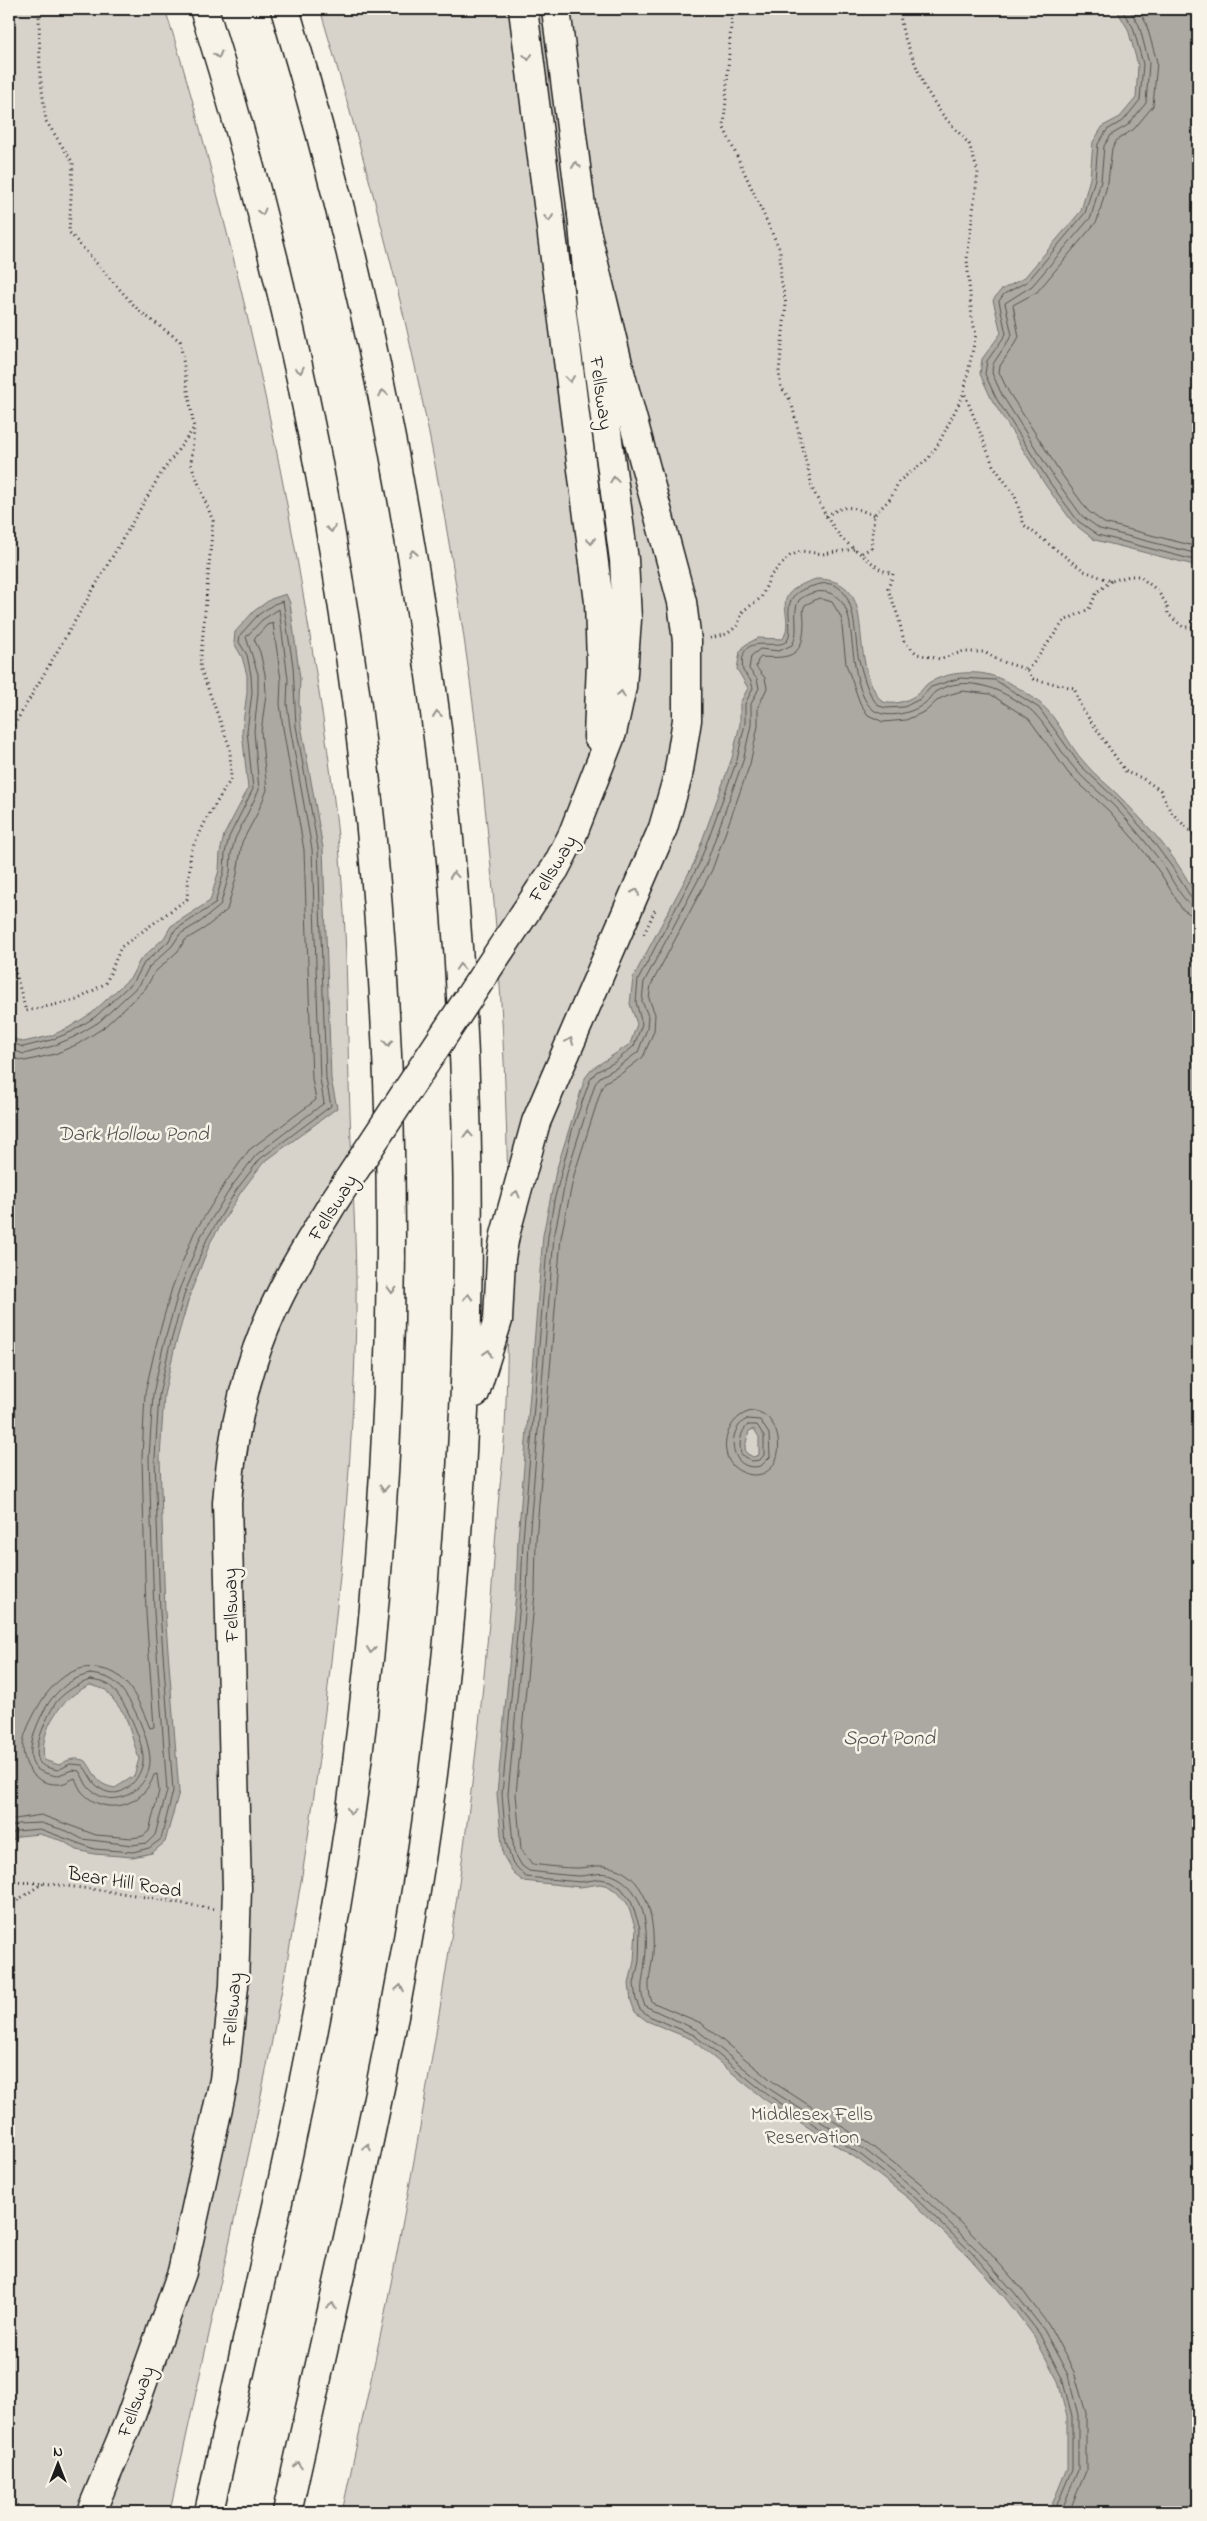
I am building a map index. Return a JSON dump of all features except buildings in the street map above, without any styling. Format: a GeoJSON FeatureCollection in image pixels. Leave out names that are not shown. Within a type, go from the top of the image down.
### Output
{"type":"FeatureCollection","features":[{"type":"Feature","properties":{"kind":"main road"},"geometry":{"type":"LineString","coordinates":[[204,9],[252,174],[287,312],[317,450],[348,634],[369,800],[381,933],[390,1085],[392,1224],[390,1367],[383,1508],[370,1660],[354,1793],[317,2013],[209,2512]]}},
{"type":"Feature","properties":{"kind":"main road"},"geometry":{"type":"LineString","coordinates":[[284,9],[332,176],[376,357],[414,559],[436,712],[453,870],[466,1068],[469,1212],[464,1433],[449,1639],[432,1780],[411,1922],[385,2064],[287,2512]]}},
{"type":"Feature","properties":{"kind":"main road","name":"Fellsway"},"geometry":{"type":"LineString","coordinates":[[523,9],[599,602],[601,663],[596,774]]}},
{"type":"Feature","properties":{"kind":"main road","name":"Fellsway"},"geometry":{"type":"LineString","coordinates":[[91,2512],[129,2422],[182,2272],[224,2080],[234,1986],[237,1912],[227,1503],[233,1440],[246,1383],[261,1336],[280,1294],[333,1203],[555,869],[572,836],[612,733],[618,710],[625,664],[627,600],[624,560],[590,303],[582,214],[556,9]]}},
{"type":"Feature","properties":{"kind":"main road"},"geometry":{"type":"LineString","coordinates":[[464,1433],[498,1320],[501,1258],[505,1235],[536,1122],[573,1033],[647,868],[674,794],[687,720],[687,641],[671,558],[624,385],[582,214]]}},
{"type":"Feature","properties":{"kind":"path"},"geometry":{"type":"LineString","coordinates":[[9,949],[26,1012],[77,1000],[106,983],[121,947],[187,899],[191,851],[207,818],[231,779],[230,748],[200,667],[213,521],[191,464],[194,428],[180,341],[138,310],[69,232],[73,163],[46,121],[40,74],[39,9]]}},
{"type":"Feature","properties":{"kind":"path"},"geometry":{"type":"LineString","coordinates":[[732,9],[724,128],[780,250],[781,279],[786,304],[779,372],[781,386],[791,401],[813,490],[826,516],[842,539],[862,553],[880,570],[893,574],[888,589],[898,616],[904,641],[917,654],[940,660],[962,652],[984,652],[1000,661],[1026,669],[1032,679],[1074,688],[1081,707],[1126,772],[1142,778],[1160,790],[1171,812],[1195,836],[1198,844]]}},
{"type":"Feature","properties":{"kind":"path"},"geometry":{"type":"LineString","coordinates":[[862,553],[871,548],[874,515],[891,498],[899,481],[928,459],[930,453],[939,443],[964,392],[976,334],[972,319],[968,259],[978,172],[969,144],[941,113],[924,86],[903,33],[899,9]]}},
{"type":"Feature","properties":{"kind":"path"},"geometry":{"type":"LineString","coordinates":[[964,392],[992,465],[1015,496],[1024,525],[1084,571],[1111,581]]}},
{"type":"Feature","properties":{"kind":"path"},"geometry":{"type":"LineString","coordinates":[[9,734],[160,475],[194,428]]}},
{"type":"Feature","properties":{"kind":"path"},"geometry":{"type":"LineString","coordinates":[[826,516],[840,507],[856,509],[874,515]]}},
{"type":"Feature","properties":{"kind":"path"},"geometry":{"type":"LineString","coordinates":[[687,641],[727,634],[737,626],[743,611],[761,598],[771,575],[790,556],[801,551],[823,554],[855,549]]}},
{"type":"Feature","properties":{"kind":"path"},"geometry":{"type":"LineString","coordinates":[[1026,669],[1032,665],[1064,621],[1089,609],[1097,592],[1111,581],[1130,576],[1140,576],[1157,590],[1167,606],[1168,614],[1183,627],[1198,627]]}},
{"type":"Feature","properties":{"kind":"path","name":"Bear Hill Road"},"geometry":{"type":"LineString","coordinates":[[9,1882],[43,1883],[237,1912]]}},
{"type":"Feature","properties":{"kind":"path"},"geometry":{"type":"LineString","coordinates":[[9,1906],[43,1883]]}},
{"type":"Feature","properties":{"kind":"green space"},"geometry":{"type":"Polygon","coordinates":[[[9,9],[165,9],[214,180],[257,358],[279,461],[307,617],[328,750],[344,912],[356,1316],[348,1488],[331,1660],[303,1867],[270,2052],[170,2512],[9,2512],[9,9]]]}},
{"type":"Feature","properties":{"kind":"green space","name":"Middlesex Fells Reservation"},"geometry":{"type":"Polygon","coordinates":[[[320,9],[1198,9],[1198,2512],[342,2512],[395,2263],[412,2172],[443,1990],[469,1807],[489,1623],[505,1430],[508,1296],[507,1163],[502,1029],[493,895],[480,762],[463,629],[441,497],[405,321],[371,186],[320,9]]]}},
{"type":"Feature","properties":{"kind":"water"},"geometry":{"type":"Polygon","coordinates":[[[1116,9],[1198,9],[1198,566],[1095,540],[1074,524],[1046,486],[992,400],[980,374],[982,359],[1001,333],[993,300],[1001,290],[1024,278],[1081,211],[1090,178],[1093,142],[1103,126],[1120,117],[1136,98],[1138,65],[1128,29],[1116,9]]]}},
{"type":"Feature","properties":{"kind":"water","name":"Spot Pond"},"geometry":{"type":"Polygon","coordinates":[[[816,579],[832,581],[844,586],[851,595],[859,617],[866,669],[872,686],[881,701],[894,703],[903,701],[918,694],[928,683],[936,679],[959,673],[994,676],[1035,699],[1053,717],[1088,767],[1122,799],[1165,847],[1184,874],[1198,903],[1198,2512],[1049,2512],[1067,2468],[1067,2417],[1058,2381],[1034,2336],[1006,2299],[968,2256],[908,2198],[859,2160],[764,2099],[691,2039],[647,2021],[635,2012],[631,2001],[629,1984],[634,1961],[636,1929],[627,1903],[617,1892],[608,1886],[600,1884],[580,1887],[523,1881],[514,1874],[503,1855],[497,1794],[516,1592],[518,1539],[543,1235],[556,1171],[585,1078],[592,1069],[630,1044],[637,1024],[630,1004],[633,978],[694,863],[732,758],[740,724],[740,703],[748,688],[737,669],[740,652],[745,645],[758,638],[783,639],[787,621],[786,598],[800,585],[816,579]],[[754,1429],[749,1431],[745,1447],[746,1453],[753,1457],[759,1455],[759,1437],[754,1429]]]}},
{"type":"Feature","properties":{"kind":"water","name":"Dark Hollow Pond"},"geometry":{"type":"Polygon","coordinates":[[[286,594],[290,603],[300,679],[299,703],[301,725],[323,848],[331,1079],[337,1108],[263,1163],[241,1192],[211,1241],[190,1294],[174,1350],[164,1395],[160,1458],[165,1612],[179,1792],[165,1842],[152,1853],[133,1857],[94,1854],[77,1850],[63,1841],[39,1834],[19,1836],[9,1842],[9,1037],[23,1042],[50,1036],[68,1028],[92,1013],[131,977],[140,960],[164,938],[171,926],[210,901],[219,870],[224,835],[248,789],[242,731],[247,692],[247,675],[242,657],[234,643],[235,632],[254,611],[271,599],[286,594]],[[90,1685],[70,1697],[62,1706],[49,1725],[45,1736],[44,1760],[59,1765],[72,1759],[86,1761],[100,1782],[115,1788],[134,1776],[139,1759],[125,1715],[106,1690],[90,1685]]]}}]}
